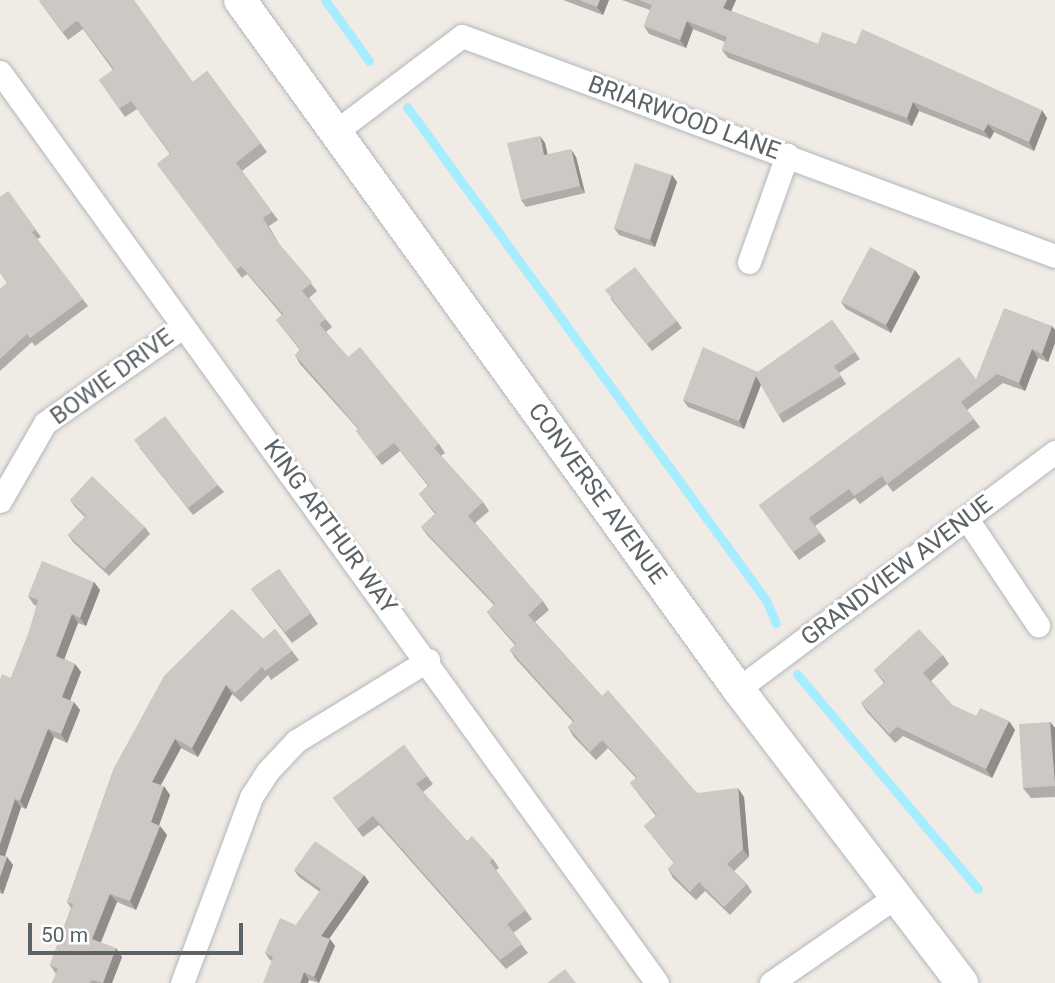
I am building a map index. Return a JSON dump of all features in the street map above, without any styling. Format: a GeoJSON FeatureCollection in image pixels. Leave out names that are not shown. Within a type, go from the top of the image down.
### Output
{"type":"FeatureCollection","features":[{"type":"Feature","properties":{"kind":"main road","name":"CONVERSE AVENUE"},"geometry":{"type":"LineString","coordinates":[[240,0],[738,689],[962,983]]}},
{"type":"Feature","properties":{"kind":"street","name":"BRIARWOOD LANE"},"geometry":{"type":"LineString","coordinates":[[335,132],[463,36],[1055,256]]}},
{"type":"Feature","properties":{"kind":"street","name":"KING ARTHUR WAY"},"geometry":{"type":"LineString","coordinates":[[0,72],[182,327],[428,660],[657,983]]}},
{"type":"Feature","properties":{"kind":"street"},"geometry":{"type":"LineString","coordinates":[[749,262],[787,155]]}},
{"type":"Feature","properties":{"kind":"street","name":"BOWIE DRIVE"},"geometry":{"type":"LineString","coordinates":[[0,501],[45,423],[182,327]]}},
{"type":"Feature","properties":{"kind":"street","name":"GRANDVIEW AVENUE"},"geometry":{"type":"LineString","coordinates":[[738,689],[1055,452]]}},
{"type":"Feature","properties":{"kind":"street"},"geometry":{"type":"LineString","coordinates":[[967,519],[1038,625]]}},
{"type":"Feature","properties":{"kind":"street"},"geometry":{"type":"LineString","coordinates":[[182,983],[251,797],[267,772],[296,741],[428,660]]}},
{"type":"Feature","properties":{"kind":"street"},"geometry":{"type":"LineString","coordinates":[[771,983],[895,897]]}},
{"type":"Feature","properties":{"kind":"building"},"geometry":{"type":"Polygon","coordinates":[[[40,0],[134,0],[193,82],[207,71],[261,143],[236,163],[272,212],[263,218],[276,240],[312,282],[302,291],[326,319],[319,324],[348,357],[360,347],[439,444],[434,448],[483,502],[468,516],[543,601],[528,615],[602,696],[608,690],[697,793],[738,788],[743,849],[727,864],[747,884],[724,907],[699,882],[690,892],[668,869],[674,862],[644,826],[657,815],[630,783],[637,777],[602,740],[590,752],[568,727],[574,721],[510,650],[516,644],[487,612],[495,604],[421,527],[436,513],[419,494],[429,486],[394,443],[376,457],[356,431],[359,429],[295,355],[301,350],[276,320],[283,314],[241,266],[236,270],[157,164],[171,154],[131,101],[119,109],[99,80],[114,69],[77,20],[63,32],[40,0]]]}},
{"type":"Feature","properties":{"kind":"building"},"geometry":{"type":"Polygon","coordinates":[[[579,0],[600,0],[597,7],[579,0]]]}},
{"type":"Feature","properties":{"kind":"building"},"geometry":{"type":"Polygon","coordinates":[[[639,0],[727,0],[723,8],[818,44],[822,32],[856,44],[862,29],[1042,110],[1029,142],[988,124],[984,131],[913,102],[907,118],[722,50],[727,37],[687,21],[680,40],[644,26],[652,5],[639,0]]]}},
{"type":"Feature","properties":{"kind":"building"},"geometry":{"type":"Polygon","coordinates":[[[540,136],[544,155],[571,149],[580,186],[521,200],[507,143],[540,136]]]}},
{"type":"Feature","properties":{"kind":"building"},"geometry":{"type":"Polygon","coordinates":[[[635,163],[672,175],[650,240],[614,228],[635,163]]]}},
{"type":"Feature","properties":{"kind":"building"},"geometry":{"type":"Polygon","coordinates":[[[8,191],[36,230],[32,232],[83,299],[30,338],[27,334],[0,359],[0,289],[7,283],[0,273],[0,197],[8,191]]]}},
{"type":"Feature","properties":{"kind":"building"},"geometry":{"type":"Polygon","coordinates":[[[870,247],[915,270],[886,325],[841,302],[870,247]]]}},
{"type":"Feature","properties":{"kind":"building"},"geometry":{"type":"Polygon","coordinates":[[[635,267],[677,321],[647,344],[605,290],[635,267]]]}},
{"type":"Feature","properties":{"kind":"building"},"geometry":{"type":"Polygon","coordinates":[[[1004,308],[1052,326],[1042,354],[1032,349],[1019,383],[997,374],[961,402],[974,419],[887,484],[882,476],[854,496],[849,489],[809,518],[820,533],[793,552],[759,505],[959,357],[976,379],[1004,308]]]}},
{"type":"Feature","properties":{"kind":"building"},"geometry":{"type":"Polygon","coordinates":[[[832,320],[855,352],[834,366],[841,376],[778,415],[756,376],[739,421],[683,400],[703,347],[758,372],[832,320]]]}},
{"type":"Feature","properties":{"kind":"building"},"geometry":{"type":"Polygon","coordinates":[[[165,416],[218,485],[188,508],[134,440],[165,416]]]}},
{"type":"Feature","properties":{"kind":"building"},"geometry":{"type":"Polygon","coordinates":[[[92,476],[145,527],[104,569],[68,535],[86,516],[70,500],[92,476]]]}},
{"type":"Feature","properties":{"kind":"building"},"geometry":{"type":"Polygon","coordinates":[[[42,561],[94,582],[80,618],[72,614],[56,656],[75,664],[62,697],[74,702],[61,734],[48,729],[20,801],[15,799],[0,844],[0,680],[2,674],[11,678],[29,632],[38,600],[28,596],[42,561]]]}},
{"type":"Feature","properties":{"kind":"building"},"geometry":{"type":"Polygon","coordinates":[[[279,569],[311,613],[285,632],[251,589],[279,569]]]}},
{"type":"Feature","properties":{"kind":"building"},"geometry":{"type":"Polygon","coordinates":[[[232,609],[264,639],[275,629],[292,651],[265,671],[262,667],[235,693],[226,685],[192,748],[175,739],[152,782],[164,786],[151,822],[160,826],[130,901],[110,894],[92,939],[116,948],[103,983],[92,980],[90,983],[52,983],[58,969],[50,965],[73,904],[67,902],[114,768],[164,676],[232,609]]]}},
{"type":"Feature","properties":{"kind":"building"},"geometry":{"type":"Polygon","coordinates":[[[919,629],[943,655],[923,673],[952,705],[976,716],[980,708],[1009,721],[986,769],[897,727],[889,734],[861,703],[885,682],[874,670],[919,629]]]}},
{"type":"Feature","properties":{"kind":"building"},"geometry":{"type":"Polygon","coordinates":[[[1050,722],[1055,786],[1023,788],[1019,724],[1050,722]]]}},
{"type":"Feature","properties":{"kind":"building"},"geometry":{"type":"Polygon","coordinates":[[[404,745],[427,776],[416,784],[467,841],[472,836],[493,859],[490,862],[526,910],[507,924],[522,944],[500,960],[373,816],[357,829],[333,798],[404,745]]]}},
{"type":"Feature","properties":{"kind":"building"},"geometry":{"type":"Polygon","coordinates":[[[315,841],[364,875],[321,936],[330,939],[314,977],[304,972],[300,983],[263,983],[273,957],[265,953],[280,918],[296,925],[321,889],[294,870],[315,841]]]}},
{"type":"Feature","properties":{"kind":"building"},"geometry":{"type":"Polygon","coordinates":[[[0,855],[7,857],[0,877],[0,855]]]}},
{"type":"Feature","properties":{"kind":"building"},"geometry":{"type":"Polygon","coordinates":[[[565,969],[576,983],[547,983],[565,969]]]}},
{"type":"Feature","properties":{"kind":"waterway"},"geometry":{"type":"LineString","coordinates":[[325,0],[369,61]]}},
{"type":"Feature","properties":{"kind":"waterway"},"geometry":{"type":"LineString","coordinates":[[407,107],[766,600],[776,623]]}},
{"type":"Feature","properties":{"kind":"waterway"},"geometry":{"type":"LineString","coordinates":[[797,674],[978,889]]}}]}
